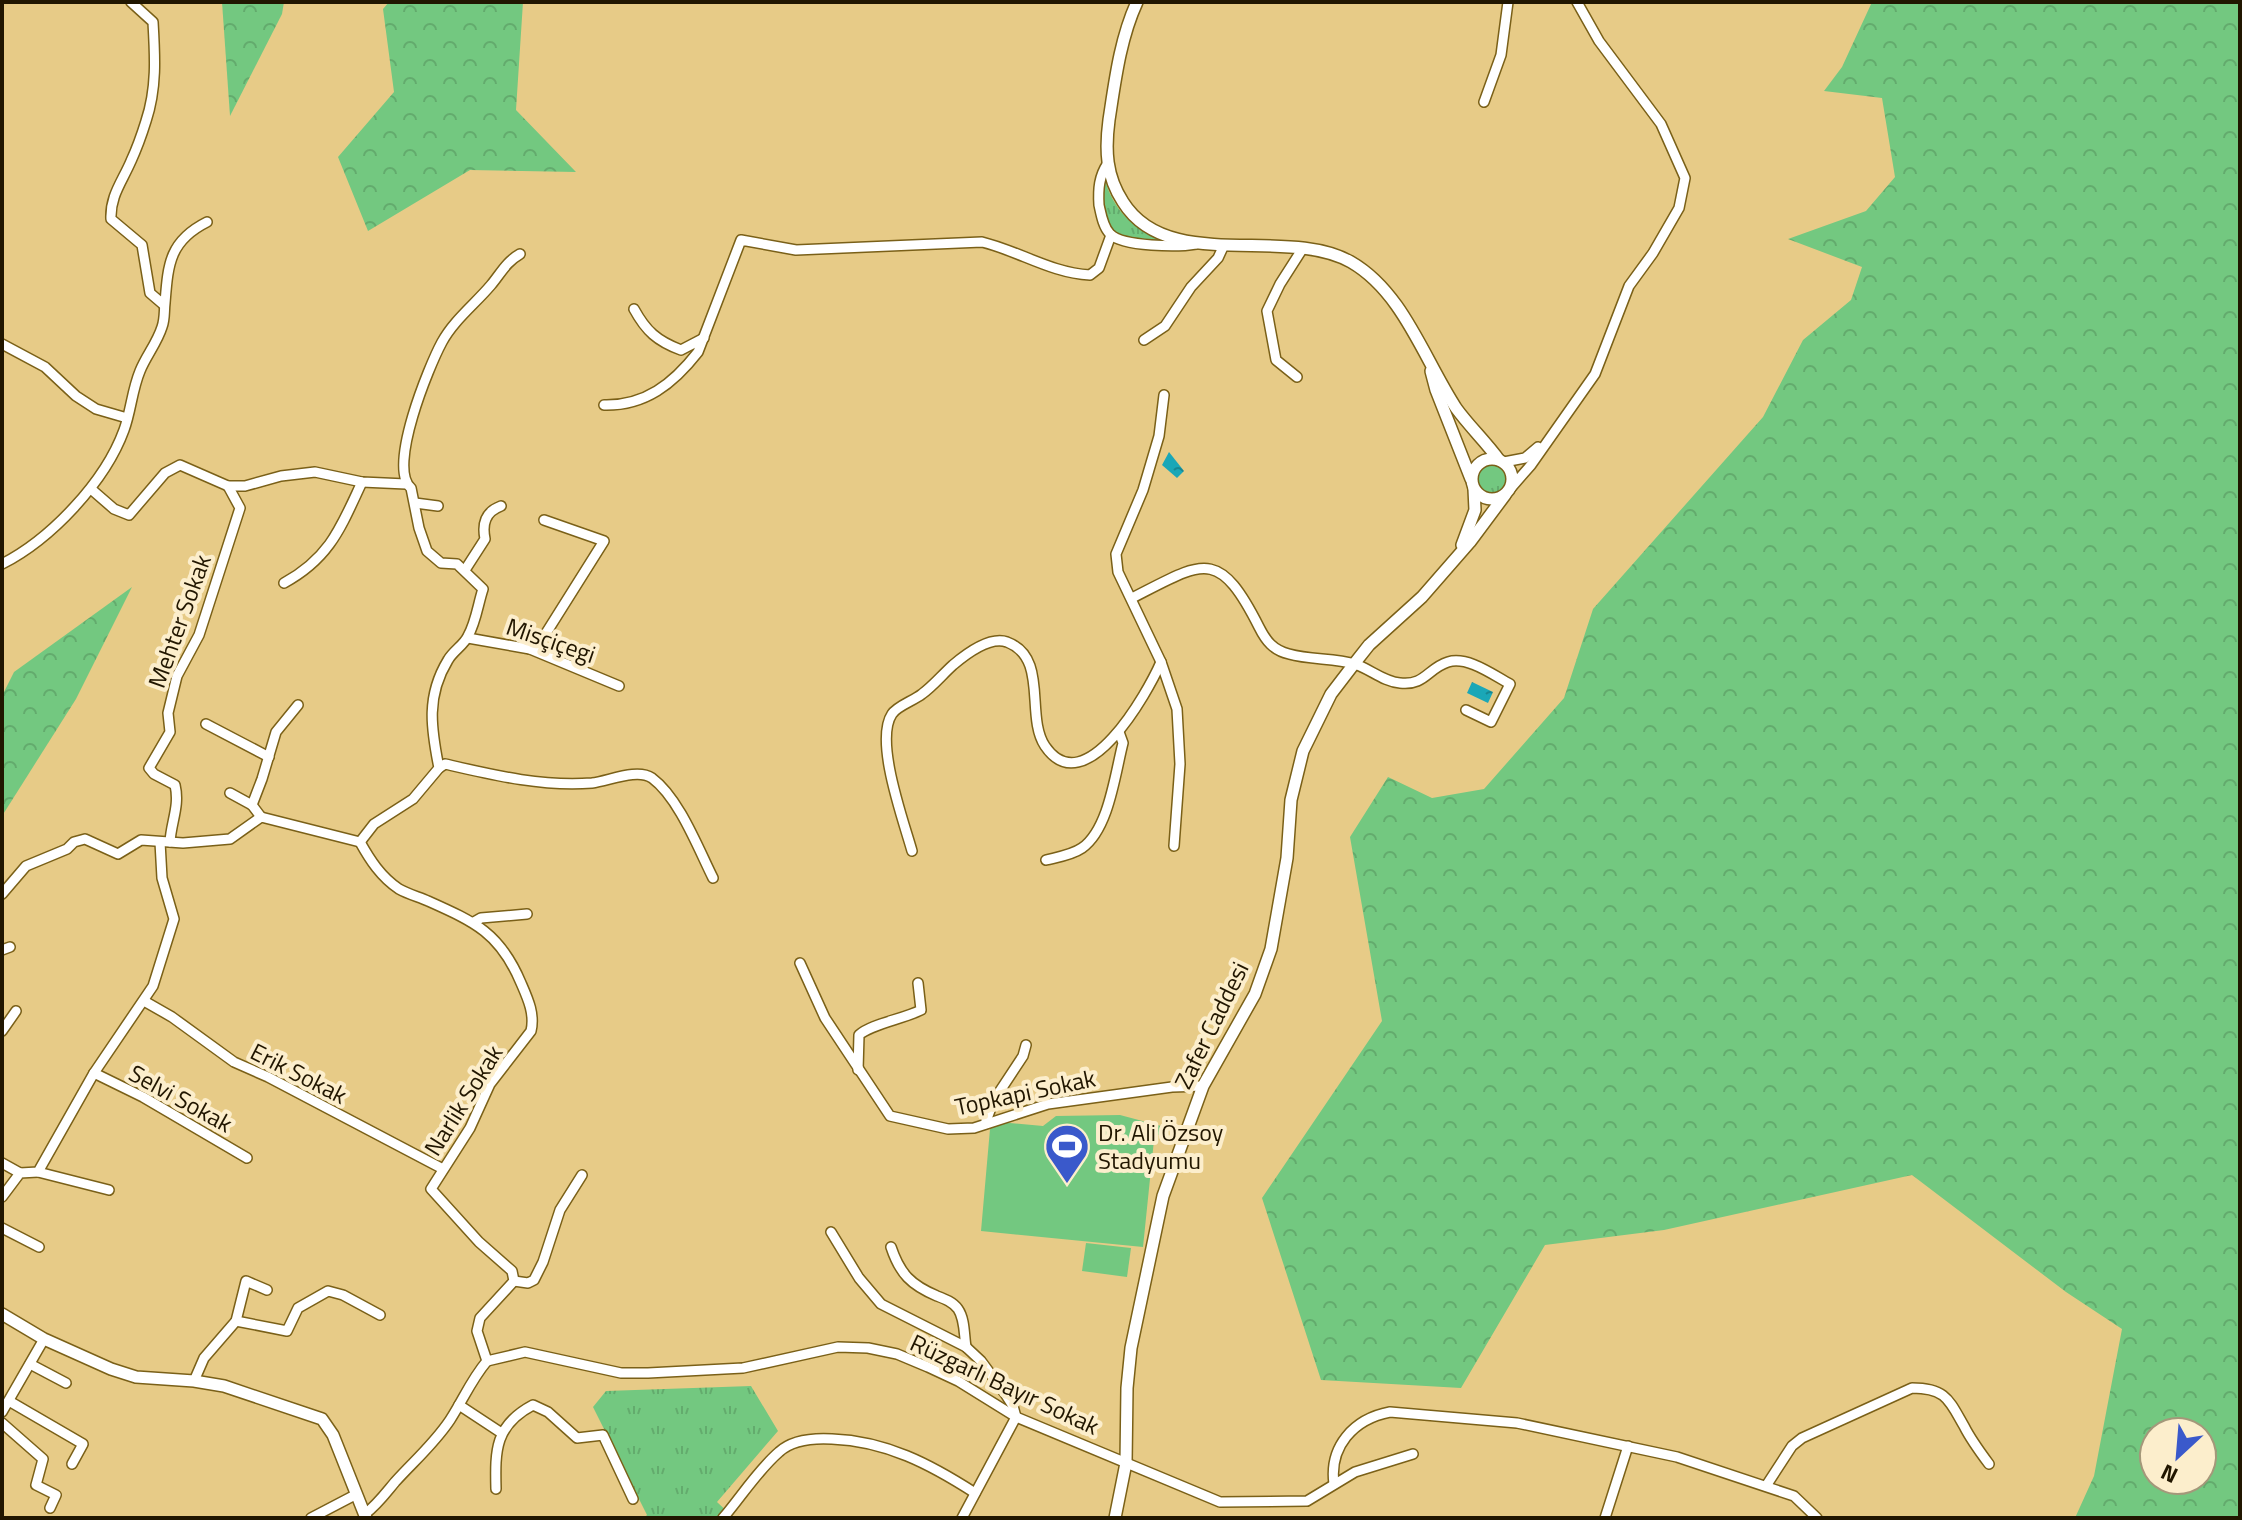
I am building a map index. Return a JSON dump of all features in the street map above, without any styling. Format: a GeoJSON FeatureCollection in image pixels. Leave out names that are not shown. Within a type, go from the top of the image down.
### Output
{"type":"FeatureCollection","features":[{"type":"Feature","properties":{"kind":"street"},"geometry":{"type":"LineString","coordinates":[[131,2],[153,22],[156,66],[147,118],[131,162],[115,192],[111,219],[142,245],[150,293],[164,305]]}},
{"type":"Feature","properties":{"kind":"street"},"geometry":{"type":"LineString","coordinates":[[1137,2],[1130,17],[1116,73],[1106,150],[1116,192],[1135,217],[1165,235],[1202,242],[1330,252],[1375,279],[1400,308],[1430,367],[1445,385],[1456,408],[1501,461],[1512,473],[1508,492],[1496,499],[1487,499],[1473,485],[1472,474],[1478,464],[1485,460],[1501,461],[1525,458],[1547,439]]}},
{"type":"Feature","properties":{"kind":"street"},"geometry":{"type":"LineString","coordinates":[[1484,102],[1501,55],[1508,2]]}},
{"type":"Feature","properties":{"kind":"street","name":"Zafer Caddesi"},"geometry":{"type":"LineString","coordinates":[[1115,1518],[1126,1463],[1127,1388],[1136,1315],[1163,1196],[1203,1086],[1255,994],[1271,949],[1287,858],[1291,800],[1303,751],[1331,694],[1354,664],[1369,645],[1422,597],[1484,525],[1595,374],[1629,286],[1679,208],[1685,178],[1661,124],[1599,41],[1577,2]]}},
{"type":"Feature","properties":{"kind":"street"},"geometry":{"type":"LineString","coordinates":[[1108,163],[1100,174],[1099,199],[1102,220],[1111,235],[1147,244],[1182,246],[1202,242]]}},
{"type":"Feature","properties":{"kind":"street"},"geometry":{"type":"LineString","coordinates":[[2,564],[53,529],[91,489],[120,439],[141,369],[163,325],[171,256],[195,228],[207,222]]}},
{"type":"Feature","properties":{"kind":"street"},"geometry":{"type":"LineString","coordinates":[[604,405],[627,405],[666,385],[688,365],[704,338],[741,240],[796,250],[982,242],[1058,270],[1090,275],[1099,268],[1111,235]]}},
{"type":"Feature","properties":{"kind":"street"},"geometry":{"type":"LineString","coordinates":[[1144,340],[1165,326],[1181,299],[1218,258],[1224,245]]}},
{"type":"Feature","properties":{"kind":"street"},"geometry":{"type":"LineString","coordinates":[[1297,377],[1276,360],[1267,311],[1303,248]]}},
{"type":"Feature","properties":{"kind":"street"},"geometry":{"type":"LineString","coordinates":[[406,484],[404,456],[410,425],[444,339],[490,287],[507,261],[520,254]]}},
{"type":"Feature","properties":{"kind":"street"},"geometry":{"type":"LineString","coordinates":[[634,309],[644,328],[666,344],[681,350],[704,338]]}},
{"type":"Feature","properties":{"kind":"street"},"geometry":{"type":"LineString","coordinates":[[2,344],[45,367],[76,396],[96,409],[127,418]]}},
{"type":"Feature","properties":{"kind":"street","name":"Zafer Caddesi"},"geometry":{"type":"LineString","coordinates":[[1430,367],[1473,485],[1475,510],[1458,553]]}},
{"type":"Feature","properties":{"kind":"street"},"geometry":{"type":"LineString","coordinates":[[1164,395],[1159,436],[1143,490],[1116,554],[1118,572],[1173,692],[1180,730],[1174,846]]}},
{"type":"Feature","properties":{"kind":"street"},"geometry":{"type":"LineString","coordinates":[[91,489],[114,509],[129,515],[157,481],[175,466],[185,467],[228,486],[245,486],[281,476],[315,472],[362,482],[406,484],[411,488],[427,551],[441,563],[457,564],[483,589],[468,638],[449,657],[431,703],[430,723],[439,768]]}},
{"type":"Feature","properties":{"kind":"street"},"geometry":{"type":"LineString","coordinates":[[284,583],[312,566],[325,551],[346,518],[362,482]]}},
{"type":"Feature","properties":{"kind":"street","name":"Mehter Sokak"},"geometry":{"type":"LineString","coordinates":[[165,842],[177,807],[175,785],[149,768],[170,732],[168,713],[177,676],[199,635],[240,508],[228,486]]}},
{"type":"Feature","properties":{"kind":"street"},"geometry":{"type":"LineString","coordinates":[[415,503],[438,506]]}},
{"type":"Feature","properties":{"kind":"street"},"geometry":{"type":"LineString","coordinates":[[465,570],[485,539],[482,526],[487,514],[501,506]]}},
{"type":"Feature","properties":{"kind":"street"},"geometry":{"type":"LineString","coordinates":[[530,649],[543,638],[604,541],[544,520]]}},
{"type":"Feature","properties":{"kind":"street"},"geometry":{"type":"LineString","coordinates":[[1132,598],[1183,572],[1205,567],[1220,570],[1230,578],[1273,648],[1308,659],[1354,664],[1398,684],[1421,681],[1446,662],[1476,666],[1510,684],[1491,722],[1466,710]]}},
{"type":"Feature","properties":{"kind":"street","name":"Misçiçegi"},"geometry":{"type":"LineString","coordinates":[[468,638],[530,649],[619,686]]}},
{"type":"Feature","properties":{"kind":"street"},"geometry":{"type":"LineString","coordinates":[[912,851],[890,767],[887,742],[889,720],[893,711],[922,694],[956,662],[992,641],[1004,641],[1024,654],[1031,668],[1045,745],[1055,755],[1073,762],[1086,760],[1119,732],[1151,685],[1161,662]]}},
{"type":"Feature","properties":{"kind":"street"},"geometry":{"type":"LineString","coordinates":[[252,805],[276,732],[298,705]]}},
{"type":"Feature","properties":{"kind":"street"},"geometry":{"type":"LineString","coordinates":[[206,724],[269,757]]}},
{"type":"Feature","properties":{"kind":"street"},"geometry":{"type":"LineString","coordinates":[[1046,860],[1079,850],[1094,836],[1104,819],[1123,743],[1119,732]]}},
{"type":"Feature","properties":{"kind":"street"},"geometry":{"type":"LineString","coordinates":[[230,793],[252,805],[261,817],[355,840],[413,799],[445,764],[556,784],[593,783],[642,774],[651,777],[663,790],[685,823],[713,878]]}},
{"type":"Feature","properties":{"kind":"street"},"geometry":{"type":"LineString","coordinates":[[2,894],[26,866],[67,849],[79,839],[118,854],[141,840],[230,839],[261,817]]}},
{"type":"Feature","properties":{"kind":"street","name":"Narlik Sokak"},"geometry":{"type":"LineString","coordinates":[[355,840],[375,867],[399,888],[474,922],[492,934],[520,980],[534,1021],[531,1031],[490,1084],[470,1128],[431,1189],[479,1242],[512,1271],[514,1281]]}},
{"type":"Feature","properties":{"kind":"street"},"geometry":{"type":"LineString","coordinates":[[38,1172],[94,1073],[153,986],[174,919],[162,878],[165,842]]}},
{"type":"Feature","properties":{"kind":"street"},"geometry":{"type":"LineString","coordinates":[[474,922],[481,918],[527,914]]}},
{"type":"Feature","properties":{"kind":"street","name":"Topkapi Sokak"},"geometry":{"type":"LineString","coordinates":[[800,963],[825,1018],[890,1116],[948,1129],[974,1128],[1048,1104],[1172,1087],[1203,1086]]}},
{"type":"Feature","properties":{"kind":"street"},"geometry":{"type":"LineString","coordinates":[[858,1070],[859,1035],[866,1029],[921,1010],[918,983]]}},
{"type":"Feature","properties":{"kind":"street","name":"Erik Sokak"},"geometry":{"type":"LineString","coordinates":[[144,1001],[172,1017],[234,1062],[443,1169]]}},
{"type":"Feature","properties":{"kind":"street"},"geometry":{"type":"LineString","coordinates":[[2,1031],[16,1011]]}},
{"type":"Feature","properties":{"kind":"street"},"geometry":{"type":"LineString","coordinates":[[985,1124],[994,1100],[1023,1056],[1026,1045]]}},
{"type":"Feature","properties":{"kind":"street","name":"Selvi Sokak"},"geometry":{"type":"LineString","coordinates":[[94,1073],[143,1097],[247,1158]]}},
{"type":"Feature","properties":{"kind":"street"},"geometry":{"type":"LineString","coordinates":[[2,1163],[20,1173],[38,1172],[109,1190]]}},
{"type":"Feature","properties":{"kind":"street"},"geometry":{"type":"LineString","coordinates":[[2,1197],[20,1173]]}},
{"type":"Feature","properties":{"kind":"street"},"geometry":{"type":"LineString","coordinates":[[311,1518],[379,1504],[396,1481],[425,1454],[459,1405],[471,1379],[487,1361],[477,1331],[480,1318],[514,1281],[528,1283],[534,1280],[560,1210],[582,1175]]}},
{"type":"Feature","properties":{"kind":"street"},"geometry":{"type":"LineString","coordinates":[[2,1228],[39,1247]]}},
{"type":"Feature","properties":{"kind":"street"},"geometry":{"type":"LineString","coordinates":[[831,1232],[859,1278],[881,1304],[966,1347],[981,1361],[1013,1406],[1016,1417],[962,1518]]}},
{"type":"Feature","properties":{"kind":"street"},"geometry":{"type":"LineString","coordinates":[[891,1247],[903,1275],[914,1285],[957,1308],[962,1316],[966,1347]]}},
{"type":"Feature","properties":{"kind":"street"},"geometry":{"type":"LineString","coordinates":[[194,1381],[204,1358],[236,1321],[246,1281],[267,1290]]}},
{"type":"Feature","properties":{"kind":"street"},"geometry":{"type":"LineString","coordinates":[[236,1321],[287,1331],[298,1308],[328,1291],[343,1295],[380,1315]]}},
{"type":"Feature","properties":{"kind":"street"},"geometry":{"type":"LineString","coordinates":[[2,1314],[86,1359],[136,1377],[224,1386],[322,1419],[333,1435],[362,1508]]}},
{"type":"Feature","properties":{"kind":"street"},"geometry":{"type":"LineString","coordinates":[[2,1412],[44,1339]]}},
{"type":"Feature","properties":{"kind":"street","name":"Rüzgarlı Bayır Sokak"},"geometry":{"type":"LineString","coordinates":[[487,1361],[525,1352],[621,1373],[648,1373],[743,1368],[838,1347],[868,1348],[897,1354],[928,1367],[958,1381],[1016,1417],[1220,1502],[1307,1501],[1320,1496],[1334,1484]]}},
{"type":"Feature","properties":{"kind":"street"},"geometry":{"type":"LineString","coordinates":[[30,1364],[66,1383]]}},
{"type":"Feature","properties":{"kind":"street"},"geometry":{"type":"LineString","coordinates":[[1766,1486],[1792,1446],[1802,1438],[1912,1388],[1940,1392],[1953,1403],[1989,1464]]}},
{"type":"Feature","properties":{"kind":"street"},"geometry":{"type":"LineString","coordinates":[[9,1401],[83,1444],[72,1464]]}},
{"type":"Feature","properties":{"kind":"street"},"geometry":{"type":"LineString","coordinates":[[459,1405],[500,1432]]}},
{"type":"Feature","properties":{"kind":"street"},"geometry":{"type":"LineString","coordinates":[[496,1489],[495,1460],[500,1432],[533,1405],[548,1412],[577,1438],[603,1435],[633,1499]]}},
{"type":"Feature","properties":{"kind":"street"},"geometry":{"type":"LineString","coordinates":[[1413,1454],[1355,1472],[1334,1484],[1332,1470],[1335,1454],[1343,1439],[1366,1420],[1390,1412],[1517,1423],[1677,1457],[1794,1496],[1817,1518]]}},
{"type":"Feature","properties":{"kind":"street"},"geometry":{"type":"LineString","coordinates":[[2,1423],[43,1459],[36,1485],[56,1495],[50,1508]]}},
{"type":"Feature","properties":{"kind":"street"},"geometry":{"type":"LineString","coordinates":[[723,1518],[780,1450],[813,1438],[878,1444],[904,1453],[975,1493]]}},
{"type":"Feature","properties":{"kind":"street"},"geometry":{"type":"LineString","coordinates":[[1605,1518],[1628,1446]]}},
{"type":"Feature","properties":{"kind":"green space"},"geometry":{"type":"Polygon","coordinates":[[[222,2],[284,2],[282,14],[230,116],[222,2]]]}},
{"type":"Feature","properties":{"kind":"green space"},"geometry":{"type":"Polygon","coordinates":[[[389,2],[523,2],[516,110],[576,172],[470,170],[368,231],[338,157],[394,92],[383,9],[389,2]]]}},
{"type":"Feature","properties":{"kind":"green space"},"geometry":{"type":"Polygon","coordinates":[[[1872,2],[2240,2],[2240,1518],[2075,1518],[2094,1476],[2122,1329],[2066,1292],[1912,1175],[1664,1230],[1545,1245],[1461,1388],[1321,1380],[1262,1198],[1382,1021],[1350,837],[1388,777],[1432,798],[1484,789],[1564,698],[1593,609],[1763,417],[1803,340],[1851,300],[1862,267],[1788,239],[1866,211],[1895,177],[1882,98],[1824,91],[1842,67],[1872,2]]]}},
{"type":"Feature","properties":{"kind":"green space"},"geometry":{"type":"Polygon","coordinates":[[[1104,177],[1113,199],[1126,217],[1164,242],[1112,232],[1103,207],[1104,177]]]}},
{"type":"Feature","properties":{"kind":"green space"},"geometry":{"type":"Polygon","coordinates":[[[1492,464],[1503,469],[1508,480],[1503,491],[1492,496],[1481,491],[1476,480],[1481,469],[1492,464]]]}},
{"type":"Feature","properties":{"kind":"green space"},"geometry":{"type":"Polygon","coordinates":[[[132,587],[76,699],[2,816],[2,696],[14,672],[132,587]]]}},
{"type":"Feature","properties":{"kind":"green space","name":"Dr. Ali Özsoy Stadyumu"},"geometry":{"type":"Polygon","coordinates":[[[1120,1115],[1165,1127],[1154,1140],[1143,1247],[981,1231],[990,1129],[999,1122],[1043,1126],[1056,1116],[1120,1115]]]}},
{"type":"Feature","properties":{"kind":"green space"},"geometry":{"type":"Polygon","coordinates":[[[1086,1243],[1131,1248],[1127,1277],[1082,1271],[1086,1243]]]}},
{"type":"Feature","properties":{"kind":"green space"},"geometry":{"type":"Polygon","coordinates":[[[751,1386],[778,1431],[717,1502],[734,1518],[644,1518],[647,1515],[593,1407],[606,1391],[751,1386]]]}},
{"type":"Feature","properties":{"kind":"water"},"geometry":{"type":"Polygon","coordinates":[[[1169,452],[1184,471],[1177,478],[1162,465],[1169,452]]]}},
{"type":"Feature","properties":{"kind":"water"},"geometry":{"type":"Polygon","coordinates":[[[1472,682],[1493,692],[1488,703],[1467,693],[1472,682]]]}},
{"type":"Feature","properties":{"kind":"place","name":"Dr. Ali Özsoy Stadyumu"},"geometry":{"type":"Point","coordinates":[1067,1185]}}]}
